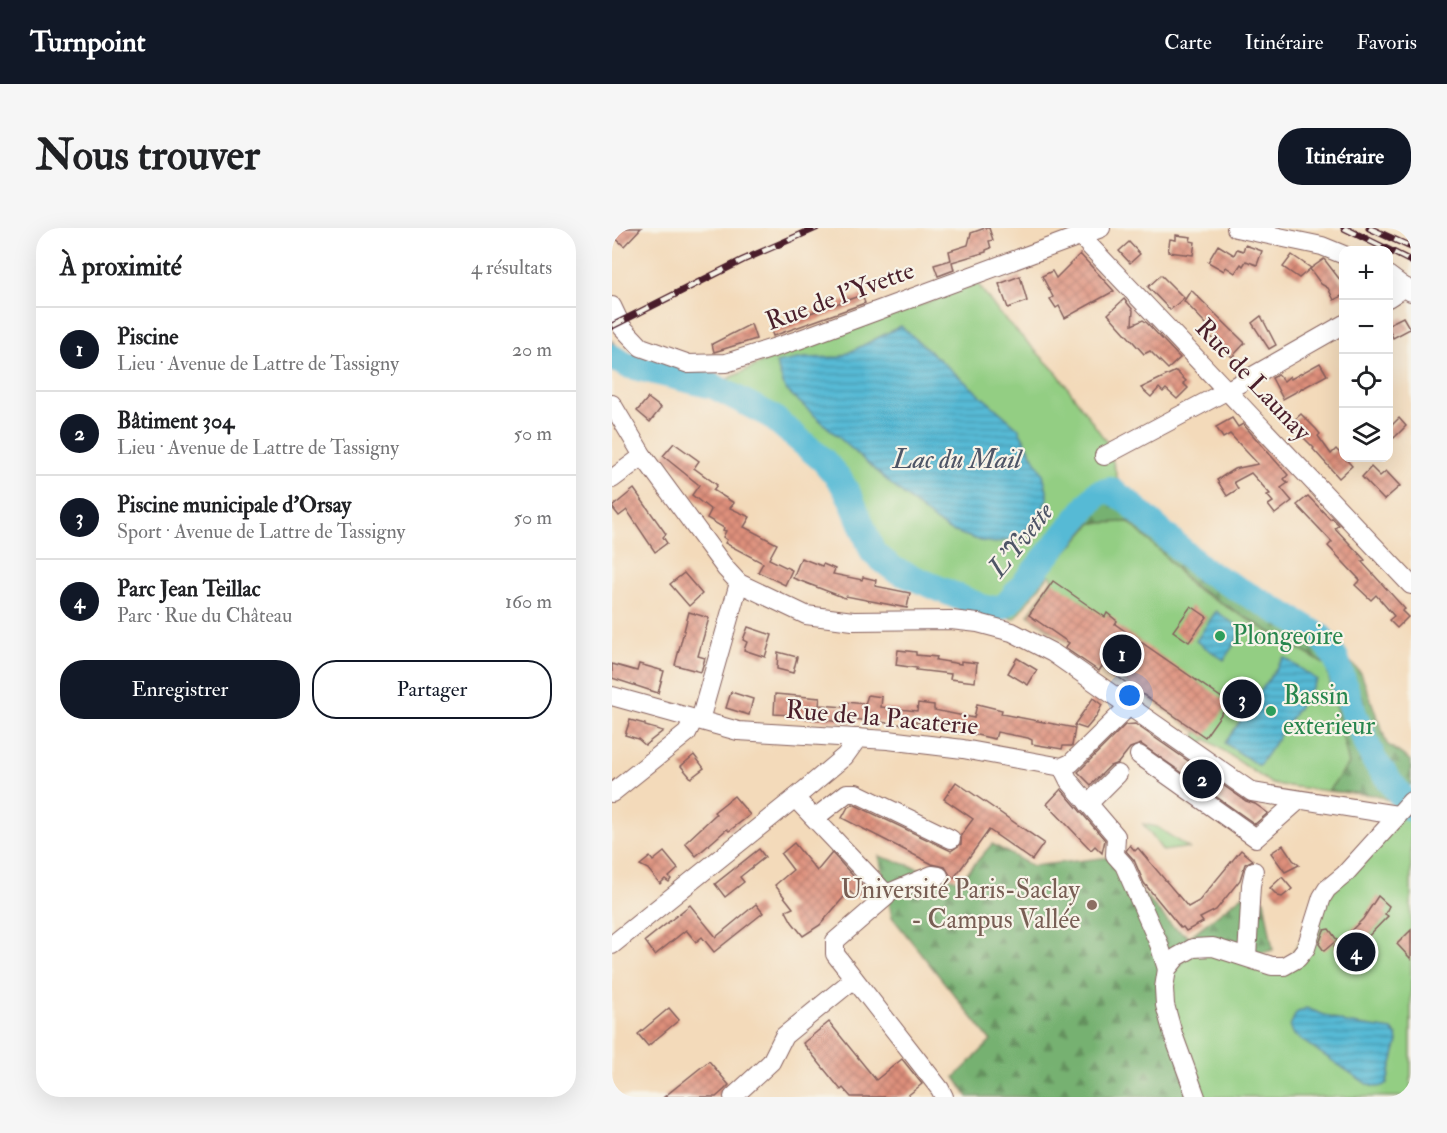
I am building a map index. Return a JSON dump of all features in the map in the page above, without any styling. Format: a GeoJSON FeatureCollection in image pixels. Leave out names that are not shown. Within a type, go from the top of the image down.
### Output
{"type":"FeatureCollection","features":[{"type":"Feature","properties":{"kind":"street","name":"Rue de l'Yvette"},"geometry":{"type":"LineString","coordinates":[[612,306],[622,327],[641,347],[689,364],[740,363],[1101,228]]}},
{"type":"Feature","properties":{"kind":"street"},"geometry":{"type":"LineString","coordinates":[[1236,228],[1322,246],[1339,253]]}},
{"type":"Feature","properties":{"kind":"street","name":"Rue de Launay"},"geometry":{"type":"LineString","coordinates":[[1083,235],[1087,243],[1411,585]]}},
{"type":"Feature","properties":{"kind":"street"},"geometry":{"type":"LineString","coordinates":[[1393,278],[1408,289],[1393,296]]}},
{"type":"Feature","properties":{"kind":"street"},"geometry":{"type":"LineString","coordinates":[[1104,456],[1228,390],[1339,327]]}},
{"type":"Feature","properties":{"kind":"street"},"geometry":{"type":"LineString","coordinates":[[612,404],[643,456],[726,569],[739,583],[806,615],[853,621],[951,620],[978,623],[1012,632],[1053,653],[1252,792],[1397,815]]}},
{"type":"Feature","properties":{"kind":"street"},"geometry":{"type":"LineString","coordinates":[[612,479],[643,456]]}},
{"type":"Feature","properties":{"kind":"street"},"geometry":{"type":"LineString","coordinates":[[612,793],[687,733],[697,719],[739,583]]}},
{"type":"Feature","properties":{"kind":"street","name":"Rue de la Pacaterie"},"geometry":{"type":"LineString","coordinates":[[612,696],[738,731],[858,738],[963,749],[1062,767]]}},
{"type":"Feature","properties":{"kind":"street"},"geometry":{"type":"LineString","coordinates":[[1128,707],[1071,763],[1062,767],[1069,781],[1116,836],[1115,855],[1124,865],[1159,944],[1167,969],[1164,988],[1165,1005],[1196,1097]]}},
{"type":"Feature","properties":{"kind":"street"},"geometry":{"type":"LineString","coordinates":[[612,944],[795,798],[844,756],[858,738]]}},
{"type":"Feature","properties":{"kind":"street"},"geometry":{"type":"LineString","coordinates":[[1139,755],[1256,838],[1299,800]]}},
{"type":"Feature","properties":{"kind":"street"},"geometry":{"type":"LineString","coordinates":[[1088,804],[1118,774]]}},
{"type":"Feature","properties":{"kind":"street"},"geometry":{"type":"LineString","coordinates":[[815,818],[847,793],[856,793],[951,839]]}},
{"type":"Feature","properties":{"kind":"street"},"geometry":{"type":"LineString","coordinates":[[795,798],[886,894]]}},
{"type":"Feature","properties":{"kind":"street"},"geometry":{"type":"LineString","coordinates":[[1167,969],[1177,957],[1193,948],[1214,947],[1272,966],[1284,966],[1298,958],[1306,948],[1327,888],[1344,875],[1411,801]]}},
{"type":"Feature","properties":{"kind":"street"},"geometry":{"type":"LineString","coordinates":[[1247,957],[1251,885],[1254,871]]}},
{"type":"Feature","properties":{"kind":"street"},"geometry":{"type":"LineString","coordinates":[[937,1094],[835,954],[835,941],[886,897],[886,894],[932,875],[939,876]]}},
{"type":"Feature","properties":{"kind":"street"},"geometry":{"type":"LineString","coordinates":[[733,1097],[771,1062],[784,1036],[854,979]]}},
{"type":"Feature","properties":{"kind":"green space"},"geometry":{"type":"Polygon","coordinates":[[[977,283],[999,313],[1058,374],[1108,444],[1118,480],[1073,545],[1092,523],[1129,522],[1163,554],[1192,587],[1326,665],[1349,764],[1328,791],[1272,784],[1206,739],[1201,745],[1193,740],[1197,732],[1028,615],[1053,578],[1049,575],[1014,619],[883,562],[865,534],[851,499],[823,460],[771,416],[713,386],[772,358],[977,283]]]}},
{"type":"Feature","properties":{"kind":"green space"},"geometry":{"type":"Polygon","coordinates":[[[1118,480],[1145,513],[1206,564],[1277,603],[1323,634],[1361,673],[1387,744],[1411,761],[1411,784],[1397,804],[1376,795],[1328,791],[1349,764],[1326,665],[1193,586],[1129,522],[1092,523],[1064,554],[1118,480]]]}},
{"type":"Feature","properties":{"kind":"green space"},"geometry":{"type":"Polygon","coordinates":[[[1411,807],[1411,1097],[1196,1097],[1165,1005],[1177,957],[1193,948],[1284,966],[1344,875],[1411,807]]]}},
{"type":"Feature","properties":{"kind":"green space"},"geometry":{"type":"Polygon","coordinates":[[[1143,824],[1157,827],[1190,849],[1163,851],[1143,824]]]}},
{"type":"Feature","properties":{"kind":"green space"},"geometry":{"type":"Polygon","coordinates":[[[992,844],[1032,866],[1111,857],[1172,926],[1189,937],[1244,894],[1264,900],[1273,950],[1247,957],[1193,948],[1164,988],[1196,1097],[968,1097],[955,1077],[991,1041],[892,917],[879,856],[960,881],[992,844]]]}},
{"type":"Feature","properties":{"kind":"water","name":"Lac du Mail"},"geometry":{"type":"Polygon","coordinates":[[[901,326],[1018,428],[1043,474],[1047,499],[1038,518],[1018,537],[996,543],[981,541],[949,530],[893,486],[785,389],[776,363],[804,358],[840,357],[901,326]]]}},
{"type":"Feature","properties":{"kind":"water"},"geometry":{"type":"Polygon","coordinates":[[[612,341],[625,354],[637,361],[668,367],[667,381],[632,375],[612,367],[612,341]]]}},
{"type":"Feature","properties":{"kind":"water","name":"Plongeoire"},"geometry":{"type":"Polygon","coordinates":[[[1216,611],[1243,630],[1224,660],[1196,641],[1216,611]]]}},
{"type":"Feature","properties":{"kind":"water","name":"Bassin exterieur"},"geometry":{"type":"Polygon","coordinates":[[[1284,657],[1317,680],[1259,766],[1225,743],[1284,657]]]}},
{"type":"Feature","properties":{"kind":"water"},"geometry":{"type":"Polygon","coordinates":[[[1306,1008],[1346,1023],[1392,1030],[1398,1041],[1387,1083],[1377,1087],[1367,1084],[1294,1035],[1290,1026],[1296,1013],[1306,1008]]]}},
{"type":"Feature","properties":{"kind":"building"},"geometry":{"type":"Polygon","coordinates":[[[612,228],[641,228],[624,246],[612,235],[612,228]]]}},
{"type":"Feature","properties":{"kind":"building"},"geometry":{"type":"Polygon","coordinates":[[[989,228],[993,240],[989,241],[991,248],[986,252],[952,262],[954,270],[938,276],[934,265],[951,260],[949,251],[968,245],[971,233],[989,228]]]}},
{"type":"Feature","properties":{"kind":"building"},"geometry":{"type":"Polygon","coordinates":[[[1176,235],[1191,237],[1190,241],[1195,242],[1193,255],[1168,252],[1170,239],[1176,240],[1176,235]]]}},
{"type":"Feature","properties":{"kind":"building"},"geometry":{"type":"Polygon","coordinates":[[[1129,242],[1140,254],[1130,263],[1119,251],[1129,242]]]}},
{"type":"Feature","properties":{"kind":"building"},"geometry":{"type":"Polygon","coordinates":[[[1218,245],[1234,255],[1237,249],[1243,251],[1245,245],[1262,251],[1257,265],[1246,261],[1235,273],[1226,267],[1224,271],[1208,262],[1218,245]]]}},
{"type":"Feature","properties":{"kind":"building"},"geometry":{"type":"Polygon","coordinates":[[[1080,254],[1114,291],[1065,318],[1059,306],[1056,308],[1050,299],[1053,297],[1042,276],[1052,271],[1056,278],[1080,254]]]}},
{"type":"Feature","properties":{"kind":"building"},"geometry":{"type":"Polygon","coordinates":[[[1292,255],[1311,268],[1299,278],[1283,267],[1292,255]]]}},
{"type":"Feature","properties":{"kind":"building"},"geometry":{"type":"Polygon","coordinates":[[[1324,259],[1339,278],[1339,298],[1334,300],[1328,288],[1321,284],[1310,269],[1324,259]]]}},
{"type":"Feature","properties":{"kind":"building"},"geometry":{"type":"Polygon","coordinates":[[[1161,275],[1184,298],[1170,310],[1148,287],[1161,275]]]}},
{"type":"Feature","properties":{"kind":"building"},"geometry":{"type":"Polygon","coordinates":[[[1020,276],[1027,301],[1008,308],[999,284],[1020,276]]]}},
{"type":"Feature","properties":{"kind":"building"},"geometry":{"type":"Polygon","coordinates":[[[1191,290],[1245,343],[1232,357],[1204,330],[1208,326],[1184,301],[1191,290]]]}},
{"type":"Feature","properties":{"kind":"building"},"geometry":{"type":"Polygon","coordinates":[[[862,295],[865,303],[773,336],[770,327],[862,295]]]}},
{"type":"Feature","properties":{"kind":"building"},"geometry":{"type":"Polygon","coordinates":[[[1124,299],[1133,310],[1132,325],[1143,320],[1180,358],[1168,369],[1150,351],[1144,354],[1108,314],[1124,299]]]}},
{"type":"Feature","properties":{"kind":"building"},"geometry":{"type":"Polygon","coordinates":[[[1261,316],[1276,345],[1269,349],[1252,323],[1261,316]]]}},
{"type":"Feature","properties":{"kind":"building"},"geometry":{"type":"Polygon","coordinates":[[[1403,317],[1410,329],[1393,338],[1393,322],[1403,317]]]}},
{"type":"Feature","properties":{"kind":"building"},"geometry":{"type":"Polygon","coordinates":[[[751,324],[756,339],[714,352],[712,344],[751,324]]]}},
{"type":"Feature","properties":{"kind":"building"},"geometry":{"type":"Polygon","coordinates":[[[1320,363],[1327,375],[1283,399],[1272,378],[1278,375],[1284,381],[1290,376],[1291,379],[1320,363]]]}},
{"type":"Feature","properties":{"kind":"building"},"geometry":{"type":"Polygon","coordinates":[[[1176,371],[1186,381],[1183,383],[1188,388],[1177,399],[1166,389],[1163,392],[1159,388],[1151,397],[1141,388],[1176,371]]]}},
{"type":"Feature","properties":{"kind":"building"},"geometry":{"type":"Polygon","coordinates":[[[648,398],[661,408],[650,422],[637,411],[648,398]]]}},
{"type":"Feature","properties":{"kind":"building"},"geometry":{"type":"Polygon","coordinates":[[[1301,414],[1320,434],[1318,436],[1331,454],[1336,449],[1339,452],[1339,462],[1348,462],[1352,466],[1339,478],[1290,424],[1301,414]]]}},
{"type":"Feature","properties":{"kind":"building"},"geometry":{"type":"Polygon","coordinates":[[[1232,418],[1238,427],[1243,424],[1288,475],[1284,479],[1288,483],[1281,488],[1292,501],[1275,514],[1268,505],[1273,502],[1267,495],[1270,494],[1251,473],[1234,482],[1238,489],[1227,496],[1217,480],[1234,469],[1258,464],[1230,434],[1223,438],[1216,427],[1232,418]]]}},
{"type":"Feature","properties":{"kind":"building"},"geometry":{"type":"Polygon","coordinates":[[[1399,418],[1406,426],[1394,438],[1393,437],[1393,424],[1399,418]]]}},
{"type":"Feature","properties":{"kind":"building"},"geometry":{"type":"Polygon","coordinates":[[[674,443],[699,461],[694,468],[717,485],[713,490],[734,503],[730,508],[750,517],[744,527],[777,544],[769,559],[792,570],[785,585],[758,572],[763,563],[725,543],[727,540],[723,537],[726,531],[723,530],[724,528],[707,518],[711,510],[692,495],[699,485],[663,456],[674,443]]]}},
{"type":"Feature","properties":{"kind":"building"},"geometry":{"type":"Polygon","coordinates":[[[1371,467],[1380,476],[1386,471],[1400,486],[1384,500],[1362,477],[1371,467]]]}},
{"type":"Feature","properties":{"kind":"building"},"geometry":{"type":"Polygon","coordinates":[[[634,489],[666,534],[663,537],[667,543],[655,552],[627,510],[619,516],[612,507],[634,489]]]}},
{"type":"Feature","properties":{"kind":"building"},"geometry":{"type":"Polygon","coordinates":[[[1308,496],[1339,525],[1335,528],[1365,560],[1362,562],[1405,609],[1402,611],[1408,617],[1397,628],[1389,620],[1394,616],[1376,595],[1371,600],[1355,585],[1360,580],[1328,546],[1332,542],[1297,505],[1308,496]]]}},
{"type":"Feature","properties":{"kind":"building"},"geometry":{"type":"Polygon","coordinates":[[[801,558],[835,569],[833,574],[862,580],[863,577],[876,580],[875,586],[910,593],[907,608],[846,596],[845,598],[793,578],[801,558]]]}},
{"type":"Feature","properties":{"kind":"building"},"geometry":{"type":"Polygon","coordinates":[[[684,573],[702,594],[689,606],[670,584],[684,573]]]}},
{"type":"Feature","properties":{"kind":"building"},"geometry":{"type":"Polygon","coordinates":[[[1053,581],[1105,617],[1107,613],[1117,621],[1115,624],[1229,703],[1205,737],[1102,666],[1099,671],[1065,648],[1069,643],[1029,615],[1053,581]]]}},
{"type":"Feature","properties":{"kind":"building"},"geometry":{"type":"Polygon","coordinates":[[[1191,606],[1207,617],[1189,642],[1173,631],[1191,606]]]}},
{"type":"Feature","properties":{"kind":"building"},"geometry":{"type":"Polygon","coordinates":[[[689,612],[709,618],[698,656],[705,658],[701,672],[675,665],[689,612]]]}},
{"type":"Feature","properties":{"kind":"building"},"geometry":{"type":"Polygon","coordinates":[[[748,627],[772,635],[765,657],[744,650],[747,642],[743,640],[748,627]]]}},
{"type":"Feature","properties":{"kind":"building"},"geometry":{"type":"Polygon","coordinates":[[[898,650],[937,657],[936,660],[961,664],[961,661],[977,663],[975,682],[950,679],[951,674],[896,665],[898,650]]]}},
{"type":"Feature","properties":{"kind":"building"},"geometry":{"type":"Polygon","coordinates":[[[778,652],[797,657],[793,673],[777,669],[778,652]]]}},
{"type":"Feature","properties":{"kind":"building"},"geometry":{"type":"Polygon","coordinates":[[[1017,658],[1037,670],[1028,685],[1008,673],[1017,658]]]}},
{"type":"Feature","properties":{"kind":"building"},"geometry":{"type":"Polygon","coordinates":[[[612,664],[637,671],[639,664],[664,671],[658,693],[612,678],[612,664]]]}},
{"type":"Feature","properties":{"kind":"building"},"geometry":{"type":"Polygon","coordinates":[[[731,692],[753,699],[749,715],[726,708],[731,692]]]}},
{"type":"Feature","properties":{"kind":"building"},"geometry":{"type":"Polygon","coordinates":[[[775,694],[820,698],[819,705],[845,707],[846,702],[865,704],[868,695],[882,697],[881,707],[917,711],[918,703],[934,705],[934,710],[974,718],[977,704],[1002,710],[1001,714],[1075,728],[1072,746],[1063,746],[1062,749],[1032,744],[1032,740],[1028,738],[997,732],[995,739],[963,732],[963,734],[945,731],[939,728],[940,725],[916,722],[906,722],[906,725],[853,719],[852,723],[774,714],[775,694]]]}},
{"type":"Feature","properties":{"kind":"building"},"geometry":{"type":"Polygon","coordinates":[[[1093,698],[1102,705],[1096,717],[1086,729],[1074,725],[1093,698]]]}},
{"type":"Feature","properties":{"kind":"building"},"geometry":{"type":"Polygon","coordinates":[[[630,720],[663,731],[645,745],[638,739],[625,735],[630,720]]]}},
{"type":"Feature","properties":{"kind":"building"},"geometry":{"type":"Polygon","coordinates":[[[1135,724],[1246,801],[1268,813],[1255,824],[1141,744],[1130,748],[1118,763],[1110,766],[1091,785],[1078,772],[1125,725],[1135,724]]]}},
{"type":"Feature","properties":{"kind":"building"},"geometry":{"type":"Polygon","coordinates":[[[694,755],[704,768],[691,778],[681,766],[694,755]]]}},
{"type":"Feature","properties":{"kind":"building"},"geometry":{"type":"Polygon","coordinates":[[[956,782],[1044,843],[1032,860],[989,830],[954,878],[945,867],[932,864],[842,818],[848,807],[853,804],[951,851],[961,844],[961,835],[973,819],[944,799],[956,782]]]}},
{"type":"Feature","properties":{"kind":"building"},"geometry":{"type":"Polygon","coordinates":[[[1061,789],[1105,840],[1102,853],[1095,846],[1091,850],[1047,804],[1061,789]]]}},
{"type":"Feature","properties":{"kind":"building"},"geometry":{"type":"Polygon","coordinates":[[[734,796],[750,815],[729,831],[727,829],[696,856],[685,843],[716,814],[714,812],[734,796]]]}},
{"type":"Feature","properties":{"kind":"building"},"geometry":{"type":"Polygon","coordinates":[[[794,843],[817,871],[832,853],[865,889],[857,898],[849,891],[820,925],[803,936],[786,911],[793,908],[775,885],[793,870],[781,854],[794,843]]]}},
{"type":"Feature","properties":{"kind":"building"},"geometry":{"type":"Polygon","coordinates":[[[1130,845],[1135,851],[1138,848],[1188,907],[1199,901],[1241,850],[1253,860],[1245,864],[1240,880],[1216,910],[1200,918],[1203,922],[1186,931],[1144,883],[1134,860],[1126,851],[1130,845]]]}},
{"type":"Feature","properties":{"kind":"building"},"geometry":{"type":"Polygon","coordinates":[[[1283,845],[1299,865],[1285,872],[1271,853],[1283,845]]]}},
{"type":"Feature","properties":{"kind":"building"},"geometry":{"type":"Polygon","coordinates":[[[759,849],[765,857],[740,877],[744,882],[725,897],[715,884],[759,849]]]}},
{"type":"Feature","properties":{"kind":"building"},"geometry":{"type":"Polygon","coordinates":[[[664,852],[678,869],[669,877],[671,879],[669,882],[665,879],[660,884],[648,869],[640,865],[650,857],[653,861],[664,852]]]}},
{"type":"Feature","properties":{"kind":"building"},"geometry":{"type":"Polygon","coordinates":[[[1282,877],[1292,889],[1282,897],[1270,888],[1282,877]]]}},
{"type":"Feature","properties":{"kind":"building"},"geometry":{"type":"Polygon","coordinates":[[[1378,896],[1389,906],[1385,914],[1388,916],[1346,959],[1334,947],[1363,919],[1378,896]]]}},
{"type":"Feature","properties":{"kind":"building"},"geometry":{"type":"Polygon","coordinates":[[[756,904],[763,913],[714,952],[702,937],[696,942],[686,930],[655,955],[645,941],[690,905],[716,937],[756,904]]]}},
{"type":"Feature","properties":{"kind":"building"},"geometry":{"type":"Polygon","coordinates":[[[1329,929],[1337,940],[1324,951],[1319,944],[1324,930],[1329,929]]]}},
{"type":"Feature","properties":{"kind":"building"},"geometry":{"type":"Polygon","coordinates":[[[1411,930],[1411,959],[1397,944],[1411,930]]]}},
{"type":"Feature","properties":{"kind":"building"},"geometry":{"type":"Polygon","coordinates":[[[669,1008],[679,1020],[648,1046],[638,1034],[669,1008]]]}},
{"type":"Feature","properties":{"kind":"building"},"geometry":{"type":"Polygon","coordinates":[[[829,1022],[876,1080],[902,1059],[922,1084],[906,1097],[851,1097],[843,1088],[841,1090],[803,1043],[829,1022]]]}},
{"type":"Feature","properties":{"kind":"building"},"geometry":{"type":"Polygon","coordinates":[[[709,1061],[729,1085],[716,1097],[664,1097],[709,1061]]]}},
{"type":"Feature","properties":{"kind":"waterway","name":"L'Yvette"},"geometry":{"type":"LineString","coordinates":[[612,357],[626,365],[713,386],[771,416],[823,460],[840,480],[851,499],[873,553],[895,570],[987,609],[1000,608],[1008,603],[1098,493],[1111,490],[1127,501],[1204,570],[1321,637],[1336,658],[1354,714],[1374,760],[1411,809]]}},
{"type":"Feature","properties":{"kind":"railway"},"geometry":{"type":"LineString","coordinates":[[612,326],[743,260],[816,228]]}},
{"type":"Feature","properties":{"kind":"railway"},"geometry":{"type":"LineString","coordinates":[[1344,228],[1411,261]]}},
{"type":"Feature","properties":{"kind":"railway"},"geometry":{"type":"LineString","coordinates":[[1369,228],[1411,247]]}},
{"type":"Feature","properties":{"kind":"place","name":"Plongeoire"},"geometry":{"type":"Point","coordinates":[1220,636]}},
{"type":"Feature","properties":{"kind":"place","name":"Piscine"},"geometry":{"type":"Point","coordinates":[1122,654]}},
{"type":"Feature","properties":{"kind":"place","name":"Piscine municipale d'Orsay"},"geometry":{"type":"Point","coordinates":[1242,699]}},
{"type":"Feature","properties":{"kind":"place","name":"Bassin exterieur"},"geometry":{"type":"Point","coordinates":[1271,711]}},
{"type":"Feature","properties":{"kind":"place","name":"Bâtiment 304"},"geometry":{"type":"Point","coordinates":[1202,779]}},
{"type":"Feature","properties":{"kind":"place","name":"Université Paris-Saclay - Campus Vallée"},"geometry":{"type":"Point","coordinates":[1092,905]}},
{"type":"Feature","properties":{"kind":"place","name":"Parc Jean Teillac"},"geometry":{"type":"Point","coordinates":[1356,952]}}]}
